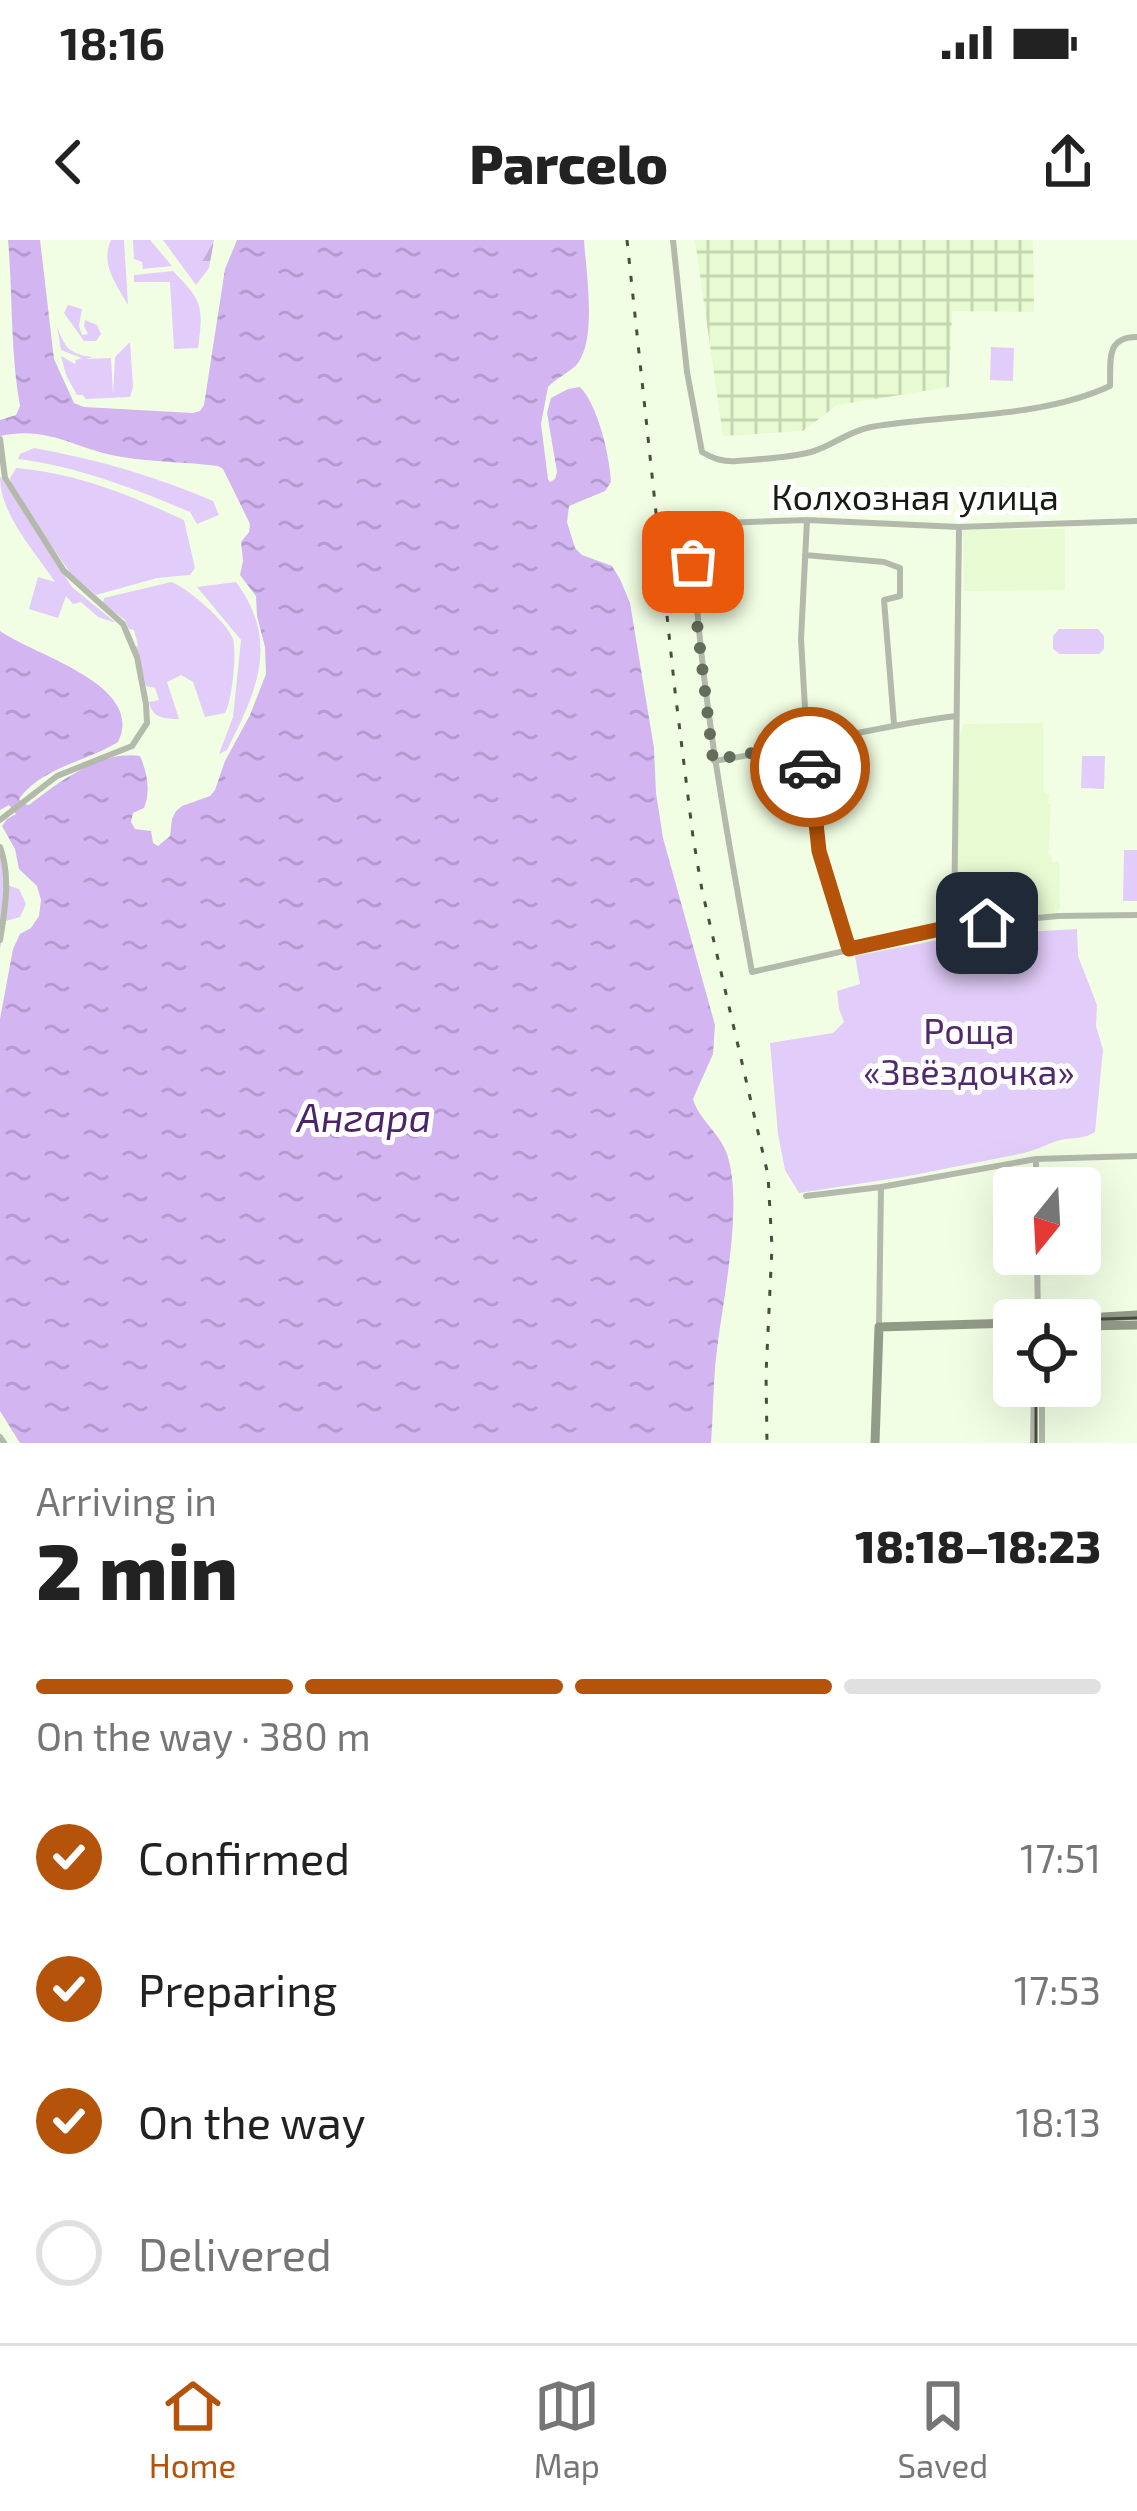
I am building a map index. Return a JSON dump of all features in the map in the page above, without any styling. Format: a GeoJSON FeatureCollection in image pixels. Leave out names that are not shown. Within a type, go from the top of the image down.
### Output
{"type":"FeatureCollection","features":[{"type":"Feature","properties":{"kind":"street"},"geometry":{"type":"LineString","coordinates":[[674,240],[687,372],[702,452],[716,460],[808,453],[867,428],[1073,399],[1110,386],[1111,350],[1123,337],[1137,337]]}},
{"type":"Feature","properties":{"kind":"street"},"geometry":{"type":"LineString","coordinates":[[0,439],[5,478],[64,571],[121,621],[137,657],[147,723],[132,746],[57,776],[3,817]]}},
{"type":"Feature","properties":{"kind":"street"},"geometry":{"type":"LineString","coordinates":[[807,520],[801,639],[807,743],[819,851],[849,949]]}},
{"type":"Feature","properties":{"kind":"street","name":"Колхозная улица"},"geometry":{"type":"LineString","coordinates":[[713,760],[694,602],[692,524],[807,520],[959,527],[1137,521]]}},
{"type":"Feature","properties":{"kind":"street"},"geometry":{"type":"LineString","coordinates":[[954,926],[959,527]]}},
{"type":"Feature","properties":{"kind":"street"},"geometry":{"type":"LineString","coordinates":[[805,555],[884,562],[900,568],[900,596],[884,600],[894,724]]}},
{"type":"Feature","properties":{"kind":"street"},"geometry":{"type":"LineString","coordinates":[[956,716],[713,760],[752,972],[954,926],[1058,916],[1137,915]]}},
{"type":"Feature","properties":{"kind":"street"},"geometry":{"type":"LineString","coordinates":[[0,847],[5,860],[0,940]]}},
{"type":"Feature","properties":{"kind":"street"},"geometry":{"type":"LineString","coordinates":[[806,1196],[1036,1160],[1137,1156]]}},
{"type":"Feature","properties":{"kind":"street"},"geometry":{"type":"LineString","coordinates":[[1036,1160],[1036,1167]]}},
{"type":"Feature","properties":{"kind":"street"},"geometry":{"type":"LineString","coordinates":[[874,1443],[881,1187]]}},
{"type":"Feature","properties":{"kind":"street"},"geometry":{"type":"LineString","coordinates":[[1101,1317],[1137,1315]]}},
{"type":"Feature","properties":{"kind":"street"},"geometry":{"type":"LineString","coordinates":[[879,1327],[993,1324]]}},
{"type":"Feature","properties":{"kind":"street"},"geometry":{"type":"LineString","coordinates":[[1101,1325],[1137,1324]]}},
{"type":"Feature","properties":{"kind":"street"},"geometry":{"type":"LineString","coordinates":[[1037,1443],[1038,1407]]}},
{"type":"Feature","properties":{"kind":"shaded area"},"geometry":{"type":"Polygon","coordinates":[[[695,240],[1033,240],[1034,312],[952,311],[949,387],[837,405],[803,431],[723,436],[695,240]]]}},
{"type":"Feature","properties":{"kind":"shaded area"},"geometry":{"type":"Polygon","coordinates":[[[1065,529],[1065,590],[964,591],[963,530],[1065,529]]]}},
{"type":"Feature","properties":{"kind":"shaded area"},"geometry":{"type":"Polygon","coordinates":[[[1043,723],[1043,791],[1051,804],[1048,855],[1052,862],[1059,862],[1060,909],[1055,914],[979,919],[974,906],[957,906],[959,739],[964,724],[1043,723]]]}},
{"type":"Feature","properties":{"kind":"green space"},"geometry":{"type":"Polygon","coordinates":[[[111,240],[124,240],[128,305],[108,266],[111,240]]]}},
{"type":"Feature","properties":{"kind":"green space"},"geometry":{"type":"Polygon","coordinates":[[[133,240],[150,240],[172,266],[143,269],[142,262],[134,259],[133,240]]]}},
{"type":"Feature","properties":{"kind":"green space"},"geometry":{"type":"Polygon","coordinates":[[[163,240],[214,240],[209,268],[196,285],[163,240]]]}},
{"type":"Feature","properties":{"kind":"green space"},"geometry":{"type":"Polygon","coordinates":[[[173,271],[199,305],[198,348],[174,349],[170,282],[134,282],[134,275],[173,271]]]}},
{"type":"Feature","properties":{"kind":"green space"},"geometry":{"type":"Polygon","coordinates":[[[68,305],[82,309],[82,335],[88,334],[85,320],[97,325],[101,334],[96,341],[84,341],[64,313],[68,305]]]}},
{"type":"Feature","properties":{"kind":"green space"},"geometry":{"type":"Polygon","coordinates":[[[57,326],[73,352],[93,357],[86,359],[111,358],[113,394],[115,357],[130,342],[130,397],[86,399],[77,395],[61,356],[75,364],[82,358],[61,350],[57,326]]]}},
{"type":"Feature","properties":{"kind":"green space"},"geometry":{"type":"Polygon","coordinates":[[[991,347],[1014,348],[1013,381],[990,380],[991,347]]]}},
{"type":"Feature","properties":{"kind":"green space"},"geometry":{"type":"Polygon","coordinates":[[[34,448],[169,484],[213,501],[219,515],[197,524],[190,512],[127,487],[18,459],[34,448]]]}},
{"type":"Feature","properties":{"kind":"green space"},"geometry":{"type":"Polygon","coordinates":[[[16,468],[102,486],[184,520],[195,568],[190,575],[157,578],[96,595],[71,574],[12,489],[10,478],[16,468]]]}},
{"type":"Feature","properties":{"kind":"green space"},"geometry":{"type":"Polygon","coordinates":[[[0,476],[72,587],[116,623],[98,617],[81,602],[73,604],[66,596],[58,618],[29,609],[38,577],[55,582],[12,518],[0,476]]]}},
{"type":"Feature","properties":{"kind":"green space"},"geometry":{"type":"Polygon","coordinates":[[[171,582],[206,606],[233,639],[233,677],[225,713],[205,717],[193,682],[181,675],[167,682],[179,719],[156,714],[149,702],[159,700],[155,688],[146,686],[134,630],[103,603],[104,598],[171,582]]]}},
{"type":"Feature","properties":{"kind":"green space"},"geometry":{"type":"Polygon","coordinates":[[[236,582],[257,625],[259,666],[238,728],[227,750],[219,754],[233,717],[241,640],[197,587],[236,582]]]}},
{"type":"Feature","properties":{"kind":"green space"},"geometry":{"type":"Polygon","coordinates":[[[1059,629],[1098,629],[1104,636],[1104,649],[1099,654],[1060,654],[1053,649],[1053,636],[1059,629]]]}},
{"type":"Feature","properties":{"kind":"green space"},"geometry":{"type":"Polygon","coordinates":[[[1082,756],[1105,756],[1104,789],[1081,788],[1082,756]]]}},
{"type":"Feature","properties":{"kind":"green space"},"geometry":{"type":"Polygon","coordinates":[[[1124,850],[1137,850],[1137,901],[1123,901],[1124,850]]]}},
{"type":"Feature","properties":{"kind":"green space"},"geometry":{"type":"Polygon","coordinates":[[[0,855],[4,884],[19,889],[26,904],[20,917],[6,921],[0,949],[0,855]]]}},
{"type":"Feature","properties":{"kind":"green space","name":"Роща «Звёздочка»"},"geometry":{"type":"Polygon","coordinates":[[[1077,929],[1078,956],[1097,1005],[1096,1026],[1103,1050],[1095,1132],[1024,1153],[799,1193],[785,1170],[778,1134],[770,1043],[833,1033],[844,1022],[837,991],[860,984],[855,956],[959,936],[1077,929]]]}},
{"type":"Feature","properties":{"kind":"water","name":"Ангара"},"geometry":{"type":"Polygon","coordinates":[[[8,240],[40,240],[54,359],[74,403],[193,413],[204,405],[225,269],[237,240],[584,240],[589,304],[584,352],[578,363],[548,387],[541,424],[550,482],[557,472],[547,413],[551,398],[580,387],[602,432],[611,482],[605,491],[569,506],[567,522],[575,548],[612,566],[630,603],[654,748],[663,838],[715,1025],[713,1054],[693,1099],[727,1154],[732,1177],[730,1260],[715,1368],[711,1443],[20,1443],[0,1411],[0,1019],[13,949],[20,934],[39,916],[41,900],[37,886],[19,869],[15,849],[2,826],[16,814],[9,805],[0,810],[0,631],[102,688],[116,704],[122,722],[118,742],[40,779],[19,799],[21,803],[29,805],[95,763],[140,756],[147,795],[144,808],[133,813],[131,822],[135,829],[151,831],[158,846],[170,836],[176,811],[215,790],[266,674],[256,596],[240,575],[241,542],[250,524],[223,469],[106,454],[48,436],[0,436],[0,420],[16,415],[20,406],[8,240]]]}},
{"type":"Feature","properties":{"kind":"tram line"},"geometry":{"type":"LineString","coordinates":[[1101,1319],[1137,1318]]}},
{"type":"Feature","properties":{"kind":"tram line"},"geometry":{"type":"LineString","coordinates":[[1036,1407],[1036,1443]]}},
{"type":"Feature","properties":{"kind":"railway"},"geometry":{"type":"LineString","coordinates":[[627,240],[693,837],[768,1175],[772,1247],[767,1443]]}},
{"type":"Feature","properties":{"kind":"way so far"},"geometry":{"type":"LineString","coordinates":[[693,562],[713,760],[807,743],[810,767]]}},
{"type":"Feature","properties":{"kind":"route"},"geometry":{"type":"LineString","coordinates":[[810,767],[819,851],[849,949],[987,923]]}}]}
